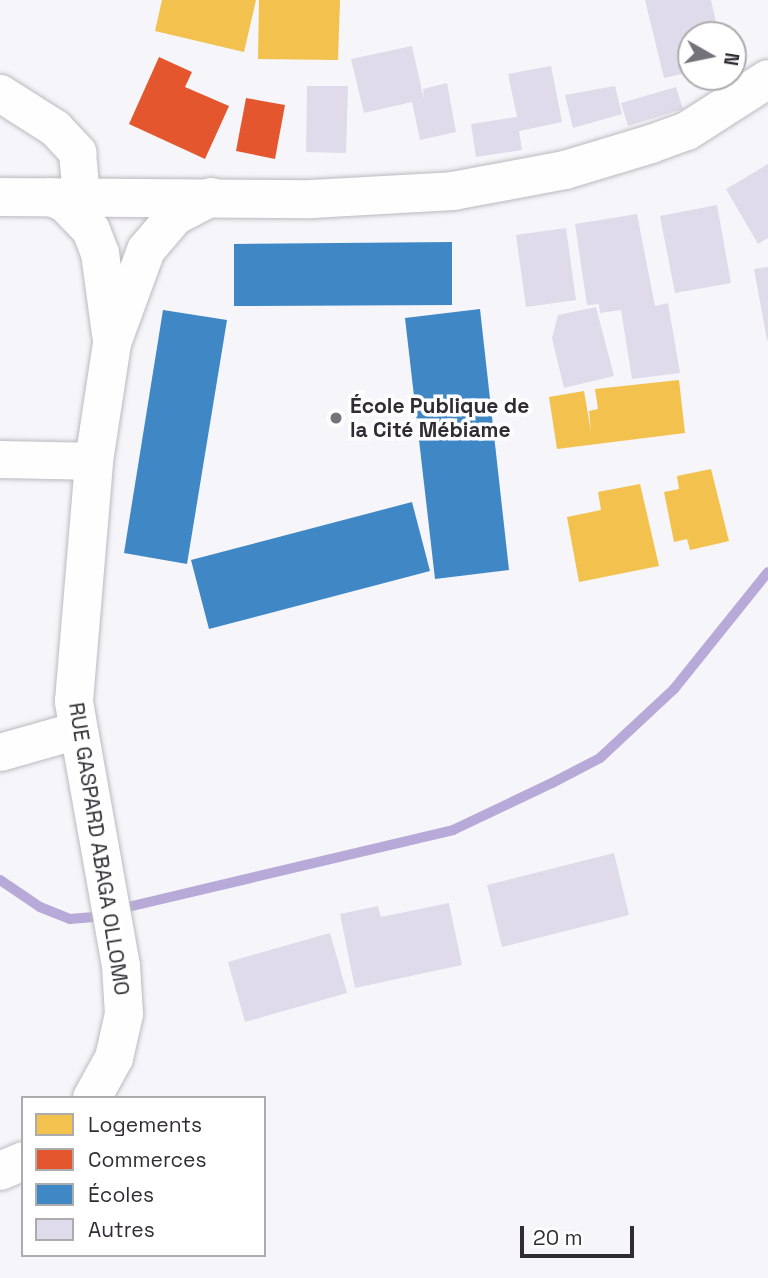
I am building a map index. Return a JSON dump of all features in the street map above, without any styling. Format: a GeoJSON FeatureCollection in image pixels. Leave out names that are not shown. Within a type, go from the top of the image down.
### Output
{"type":"FeatureCollection","features":[{"type":"Feature","properties":{"kind":"street"},"geometry":{"type":"LineString","coordinates":[[0,197],[396,196],[536,177],[687,131],[768,79]]}},
{"type":"Feature","properties":{"kind":"street"},"geometry":{"type":"LineString","coordinates":[[0,93],[55,128],[77,152],[65,203],[91,230],[100,253],[112,343]]}},
{"type":"Feature","properties":{"kind":"street"},"geometry":{"type":"LineString","coordinates":[[112,343],[146,250],[175,216],[211,197]]}},
{"type":"Feature","properties":{"kind":"street","name":"RUE GASPARD ABAGA OLLOMO"},"geometry":{"type":"LineString","coordinates":[[93,1096],[114,1058],[124,1014],[121,966],[77,730],[74,701],[79,609],[94,461],[112,343]]}},
{"type":"Feature","properties":{"kind":"street"},"geometry":{"type":"LineString","coordinates":[[0,459],[94,461]]}},
{"type":"Feature","properties":{"kind":"street"},"geometry":{"type":"LineString","coordinates":[[0,752],[77,730]]}},
{"type":"Feature","properties":{"kind":"street"},"geometry":{"type":"LineString","coordinates":[[0,1171],[21,1162]]}},
{"type":"Feature","properties":{"kind":"building: Logements"},"geometry":{"type":"Polygon","coordinates":[[[162,0],[256,0],[244,52],[155,31],[162,0]]]}},
{"type":"Feature","properties":{"kind":"building: Logements"},"geometry":{"type":"Polygon","coordinates":[[[259,0],[340,0],[338,60],[258,59],[259,0]]]}},
{"type":"Feature","properties":{"kind":"building: Logements"},"geometry":{"type":"Polygon","coordinates":[[[679,380],[685,433],[557,449],[549,397],[584,391],[591,432],[589,411],[598,409],[595,389],[679,380]]]}},
{"type":"Feature","properties":{"kind":"building: Logements"},"geometry":{"type":"Polygon","coordinates":[[[711,469],[729,541],[690,550],[687,539],[674,542],[664,492],[679,489],[677,476],[711,469]]]}},
{"type":"Feature","properties":{"kind":"building: Logements"},"geometry":{"type":"Polygon","coordinates":[[[640,484],[659,566],[579,582],[567,517],[601,510],[598,492],[640,484]]]}},
{"type":"Feature","properties":{"kind":"building: Commerces"},"geometry":{"type":"Polygon","coordinates":[[[159,57],[192,72],[185,87],[229,106],[205,159],[129,124],[159,57]]]}},
{"type":"Feature","properties":{"kind":"building: Commerces"},"geometry":{"type":"Polygon","coordinates":[[[246,98],[285,105],[275,159],[236,151],[246,98]]]}},
{"type":"Feature","properties":{"kind":"building: Écoles"},"geometry":{"type":"Polygon","coordinates":[[[452,242],[452,305],[234,306],[234,244],[452,242]]]}},
{"type":"Feature","properties":{"kind":"building: Écoles"},"geometry":{"type":"Polygon","coordinates":[[[480,309],[509,570],[435,579],[405,318],[480,309]]]}},
{"type":"Feature","properties":{"kind":"building: Écoles"},"geometry":{"type":"Polygon","coordinates":[[[163,310],[227,320],[187,564],[124,553],[163,310]]]}},
{"type":"Feature","properties":{"kind":"building: Écoles"},"geometry":{"type":"Polygon","coordinates":[[[412,502],[430,571],[209,629],[191,560],[412,502]]]}},
{"type":"Feature","properties":{"kind":"building: Autres"},"geometry":{"type":"Polygon","coordinates":[[[645,0],[711,0],[716,21],[677,21],[677,75],[664,78],[645,0]]]}},
{"type":"Feature","properties":{"kind":"building: Autres"},"geometry":{"type":"Polygon","coordinates":[[[412,46],[424,100],[423,89],[447,83],[456,132],[420,140],[412,102],[364,113],[351,59],[412,46]]]}},
{"type":"Feature","properties":{"kind":"building: Autres"},"geometry":{"type":"Polygon","coordinates":[[[551,66],[562,122],[519,131],[522,150],[476,157],[471,124],[517,117],[508,74],[551,66]]]}},
{"type":"Feature","properties":{"kind":"building: Autres"},"geometry":{"type":"Polygon","coordinates":[[[307,86],[348,86],[346,153],[306,152],[307,86]]]}},
{"type":"Feature","properties":{"kind":"building: Autres"},"geometry":{"type":"Polygon","coordinates":[[[615,86],[622,114],[573,128],[565,95],[615,86]]]}},
{"type":"Feature","properties":{"kind":"building: Autres"},"geometry":{"type":"Polygon","coordinates":[[[676,87],[683,109],[628,126],[621,103],[676,87]]]}},
{"type":"Feature","properties":{"kind":"building: Autres"},"geometry":{"type":"Polygon","coordinates":[[[768,164],[768,238],[758,244],[726,189],[768,164]]]}},
{"type":"Feature","properties":{"kind":"building: Autres"},"geometry":{"type":"Polygon","coordinates":[[[717,205],[731,283],[675,293],[660,216],[717,205]]]}},
{"type":"Feature","properties":{"kind":"building: Autres"},"geometry":{"type":"Polygon","coordinates":[[[637,214],[655,306],[668,303],[680,373],[632,379],[621,310],[600,313],[599,304],[587,305],[575,224],[637,214]]]}},
{"type":"Feature","properties":{"kind":"building: Autres"},"geometry":{"type":"Polygon","coordinates":[[[566,228],[576,300],[526,307],[516,235],[566,228]]]}},
{"type":"Feature","properties":{"kind":"building: Autres"},"geometry":{"type":"Polygon","coordinates":[[[768,267],[768,340],[767,340],[754,269],[768,267]]]}},
{"type":"Feature","properties":{"kind":"building: Autres"},"geometry":{"type":"Polygon","coordinates":[[[596,307],[614,376],[564,388],[552,338],[558,315],[596,307]]]}},
{"type":"Feature","properties":{"kind":"building: Autres"},"geometry":{"type":"Polygon","coordinates":[[[614,853],[629,915],[502,947],[487,885],[614,853]]]}},
{"type":"Feature","properties":{"kind":"building: Autres"},"geometry":{"type":"Polygon","coordinates":[[[449,903],[462,965],[355,988],[340,914],[378,906],[381,917],[449,903]]]}},
{"type":"Feature","properties":{"kind":"building: Autres"},"geometry":{"type":"Polygon","coordinates":[[[330,933],[347,993],[245,1022],[228,962],[330,933]]]}},
{"type":"Feature","properties":{"kind":"waterway"},"geometry":{"type":"LineString","coordinates":[[128,907],[453,830],[600,758],[674,689],[768,572]]}},
{"type":"Feature","properties":{"kind":"waterway"},"geometry":{"type":"LineString","coordinates":[[0,880],[40,907],[70,919],[94,917]]}},
{"type":"Feature","properties":{"kind":"place","name":"École Publique de la Cité Mébiame"},"geometry":{"type":"Point","coordinates":[336,418]}}]}
